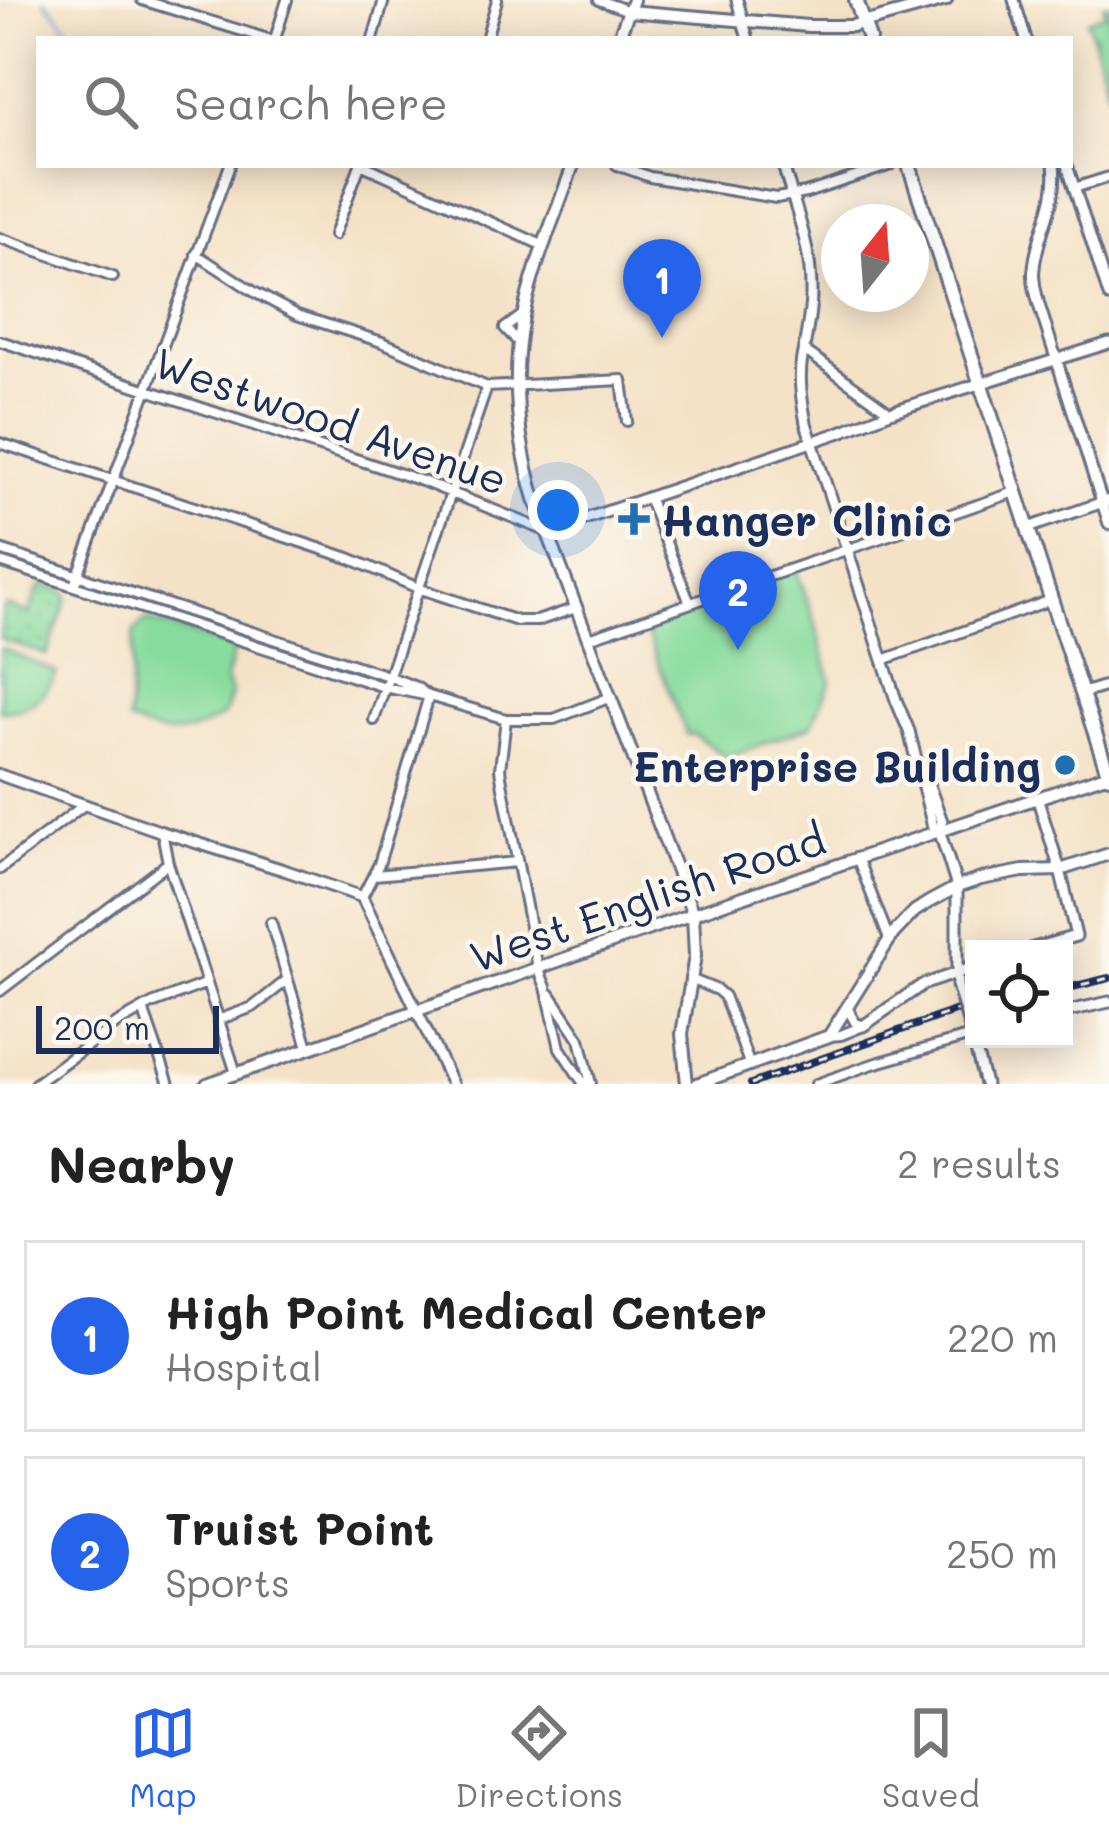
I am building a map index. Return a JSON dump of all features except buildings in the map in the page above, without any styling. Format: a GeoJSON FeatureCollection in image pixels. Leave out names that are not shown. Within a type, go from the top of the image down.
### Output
{"type":"FeatureCollection","features":[{"type":"Feature","properties":{"kind":"main road"},"geometry":{"type":"LineString","coordinates":[[856,0],[868,36]]}},
{"type":"Feature","properties":{"kind":"main road"},"geometry":{"type":"LineString","coordinates":[[619,36],[631,5],[808,26],[864,24],[946,0]]}},
{"type":"Feature","properties":{"kind":"main road"},"geometry":{"type":"LineString","coordinates":[[572,168],[524,310],[519,421],[526,467],[547,532],[693,914],[696,936],[682,1034],[687,1084]]}},
{"type":"Feature","properties":{"kind":"main road"},"geometry":{"type":"LineString","coordinates":[[911,168],[1109,775]]}},
{"type":"Feature","properties":{"kind":"main road","name":"West English Road"},"geometry":{"type":"LineString","coordinates":[[207,1084],[1109,775]]}},
{"type":"Feature","properties":{"kind":"main road"},"geometry":{"type":"LineString","coordinates":[[697,1084],[829,1036],[889,941],[915,911],[957,886],[1002,874],[1060,870],[1109,854]]}},
{"type":"Feature","properties":{"kind":"street"},"geometry":{"type":"LineString","coordinates":[[142,0],[172,4],[263,36]]}},
{"type":"Feature","properties":{"kind":"street"},"geometry":{"type":"LineString","coordinates":[[272,36],[287,0]]}},
{"type":"Feature","properties":{"kind":"street"},"geometry":{"type":"LineString","coordinates":[[374,36],[384,0]]}},
{"type":"Feature","properties":{"kind":"street"},"geometry":{"type":"LineString","coordinates":[[487,36],[497,0]]}},
{"type":"Feature","properties":{"kind":"street"},"geometry":{"type":"LineString","coordinates":[[599,0],[631,5]]}},
{"type":"Feature","properties":{"kind":"street"},"geometry":{"type":"LineString","coordinates":[[736,0],[747,36]]}},
{"type":"Feature","properties":{"kind":"street"},"geometry":{"type":"LineString","coordinates":[[1014,0],[1025,36]]}},
{"type":"Feature","properties":{"kind":"street"},"geometry":{"type":"LineString","coordinates":[[74,586],[229,168]]}},
{"type":"Feature","properties":{"kind":"street"},"geometry":{"type":"LineString","coordinates":[[334,235],[361,168]]}},
{"type":"Feature","properties":{"kind":"street"},"geometry":{"type":"LineString","coordinates":[[368,168],[544,246]]}},
{"type":"Feature","properties":{"kind":"street"},"geometry":{"type":"LineString","coordinates":[[625,168],[650,177],[776,198],[882,168]]}},
{"type":"Feature","properties":{"kind":"street"},"geometry":{"type":"LineString","coordinates":[[784,168],[811,273],[811,313],[800,394],[916,757],[933,826],[940,833],[957,886],[957,979],[965,1009]]}},
{"type":"Feature","properties":{"kind":"street"},"geometry":{"type":"LineString","coordinates":[[1054,168],[1056,184],[1034,278],[1056,360],[1106,501],[1109,524]]}},
{"type":"Feature","properties":{"kind":"street"},"geometry":{"type":"LineString","coordinates":[[1068,168],[1074,188],[1070,204],[1109,296]]}},
{"type":"Feature","properties":{"kind":"street"},"geometry":{"type":"LineString","coordinates":[[1074,188],[1109,177]]}},
{"type":"Feature","properties":{"kind":"street"},"geometry":{"type":"LineString","coordinates":[[1048,220],[1056,207],[1070,204]]}},
{"type":"Feature","properties":{"kind":"street"},"geometry":{"type":"LineString","coordinates":[[0,238],[113,277]]}},
{"type":"Feature","properties":{"kind":"street"},"geometry":{"type":"LineString","coordinates":[[196,254],[297,315],[382,342],[487,387],[622,380],[627,421]]}},
{"type":"Feature","properties":{"kind":"street","name":"Westwood Avenue"},"geometry":{"type":"LineString","coordinates":[[0,341],[451,493],[547,532],[890,412],[1109,343]]}},
{"type":"Feature","properties":{"kind":"street"},"geometry":{"type":"LineString","coordinates":[[804,350],[890,412]]}},
{"type":"Feature","properties":{"kind":"street"},"geometry":{"type":"LineString","coordinates":[[374,720],[487,387]]}},
{"type":"Feature","properties":{"kind":"street"},"geometry":{"type":"LineString","coordinates":[[0,443],[349,558],[418,588],[521,622],[577,607]]}},
{"type":"Feature","properties":{"kind":"street"},"geometry":{"type":"LineString","coordinates":[[589,638],[1016,492]]}},
{"type":"Feature","properties":{"kind":"street"},"geometry":{"type":"LineString","coordinates":[[648,497],[690,603]]}},
{"type":"Feature","properties":{"kind":"street"},"geometry":{"type":"LineString","coordinates":[[1028,528],[1106,501]]}},
{"type":"Feature","properties":{"kind":"street"},"geometry":{"type":"LineString","coordinates":[[0,550],[388,676],[429,696]]}},
{"type":"Feature","properties":{"kind":"street"},"geometry":{"type":"LineString","coordinates":[[0,562],[384,687],[506,719],[554,719],[611,697]]}},
{"type":"Feature","properties":{"kind":"street"},"geometry":{"type":"LineString","coordinates":[[883,660],[1053,599]]}},
{"type":"Feature","properties":{"kind":"street"},"geometry":{"type":"LineString","coordinates":[[1083,693],[1109,685]]}},
{"type":"Feature","properties":{"kind":"street"},"geometry":{"type":"LineString","coordinates":[[362,897],[374,875],[429,696]]}},
{"type":"Feature","properties":{"kind":"street"},"geometry":{"type":"LineString","coordinates":[[506,719],[500,769],[538,968],[560,1048],[588,1084]]}},
{"type":"Feature","properties":{"kind":"street"},"geometry":{"type":"LineString","coordinates":[[0,775],[362,897],[452,1084]]}},
{"type":"Feature","properties":{"kind":"street"},"geometry":{"type":"LineString","coordinates":[[1038,800],[1076,936],[1062,940]]}},
{"type":"Feature","properties":{"kind":"street"},"geometry":{"type":"LineString","coordinates":[[0,868],[84,805]]}},
{"type":"Feature","properties":{"kind":"street"},"geometry":{"type":"LineString","coordinates":[[162,832],[236,1073]]}},
{"type":"Feature","properties":{"kind":"street"},"geometry":{"type":"LineString","coordinates":[[858,860],[889,941]]}},
{"type":"Feature","properties":{"kind":"street"},"geometry":{"type":"LineString","coordinates":[[374,875],[518,862]]}},
{"type":"Feature","properties":{"kind":"street"},"geometry":{"type":"LineString","coordinates":[[0,991],[168,863]]}},
{"type":"Feature","properties":{"kind":"street"},"geometry":{"type":"LineString","coordinates":[[271,922],[308,1047]]}},
{"type":"Feature","properties":{"kind":"street"},"geometry":{"type":"LineString","coordinates":[[829,1036],[863,1026],[922,985],[965,973]]}},
{"type":"Feature","properties":{"kind":"street"},"geometry":{"type":"LineString","coordinates":[[690,979],[724,996],[749,1063]]}},
{"type":"Feature","properties":{"kind":"street"},"geometry":{"type":"LineString","coordinates":[[218,1019],[253,1007],[286,981]]}},
{"type":"Feature","properties":{"kind":"street"},"geometry":{"type":"LineString","coordinates":[[34,1084],[118,1023],[207,983]]}},
{"type":"Feature","properties":{"kind":"street"},"geometry":{"type":"LineString","coordinates":[[546,988],[580,1039],[588,1084]]}},
{"type":"Feature","properties":{"kind":"street"},"geometry":{"type":"LineString","coordinates":[[1073,1010],[1109,1002]]}},
{"type":"Feature","properties":{"kind":"street"},"geometry":{"type":"LineString","coordinates":[[847,1007],[849,1016],[863,1026]]}},
{"type":"Feature","properties":{"kind":"street"},"geometry":{"type":"LineString","coordinates":[[142,1009],[169,1084]]}},
{"type":"Feature","properties":{"kind":"street"},"geometry":{"type":"LineString","coordinates":[[816,1084],[965,1034]]}},
{"type":"Feature","properties":{"kind":"street"},"geometry":{"type":"LineString","coordinates":[[975,1048],[985,1084]]}},
{"type":"Feature","properties":{"kind":"green space"},"geometry":{"type":"Polygon","coordinates":[[[1109,4],[1109,92],[1087,20],[1105,14],[1103,5],[1109,4]]]}},
{"type":"Feature","properties":{"kind":"green space"},"geometry":{"type":"Polygon","coordinates":[[[796,569],[831,681],[811,726],[735,754],[731,760],[693,734],[687,735],[643,625],[796,569]]]}},
{"type":"Feature","properties":{"kind":"green space"},"geometry":{"type":"Polygon","coordinates":[[[43,585],[68,597],[47,655],[0,639],[3,608],[29,614],[43,585]]]}},
{"type":"Feature","properties":{"kind":"green space"},"geometry":{"type":"Polygon","coordinates":[[[147,620],[235,647],[226,679],[231,693],[224,715],[177,734],[128,722],[134,632],[147,620]]]}},
{"type":"Feature","properties":{"kind":"green space"},"geometry":{"type":"Polygon","coordinates":[[[1,648],[57,673],[40,696],[19,709],[0,711],[1,648]]]}},
{"type":"Feature","properties":{"kind":"waterway"},"geometry":{"type":"LineString","coordinates":[[45,0],[75,36]]}},
{"type":"Feature","properties":{"kind":"railway"},"geometry":{"type":"LineString","coordinates":[[1073,987],[1109,978]]}},
{"type":"Feature","properties":{"kind":"railway"},"geometry":{"type":"LineString","coordinates":[[751,1084],[965,1007]]}},
{"type":"Feature","properties":{"kind":"place","name":"High Point Medical Center"},"geometry":{"type":"Point","coordinates":[662,338]}},
{"type":"Feature","properties":{"kind":"place","name":"Hanger Clinic"},"geometry":{"type":"Point","coordinates":[634,519]}},
{"type":"Feature","properties":{"kind":"place","name":"Truist Point"},"geometry":{"type":"Point","coordinates":[738,650]}},
{"type":"Feature","properties":{"kind":"place","name":"Enterprise Building"},"geometry":{"type":"Point","coordinates":[1065,765]}}]}
